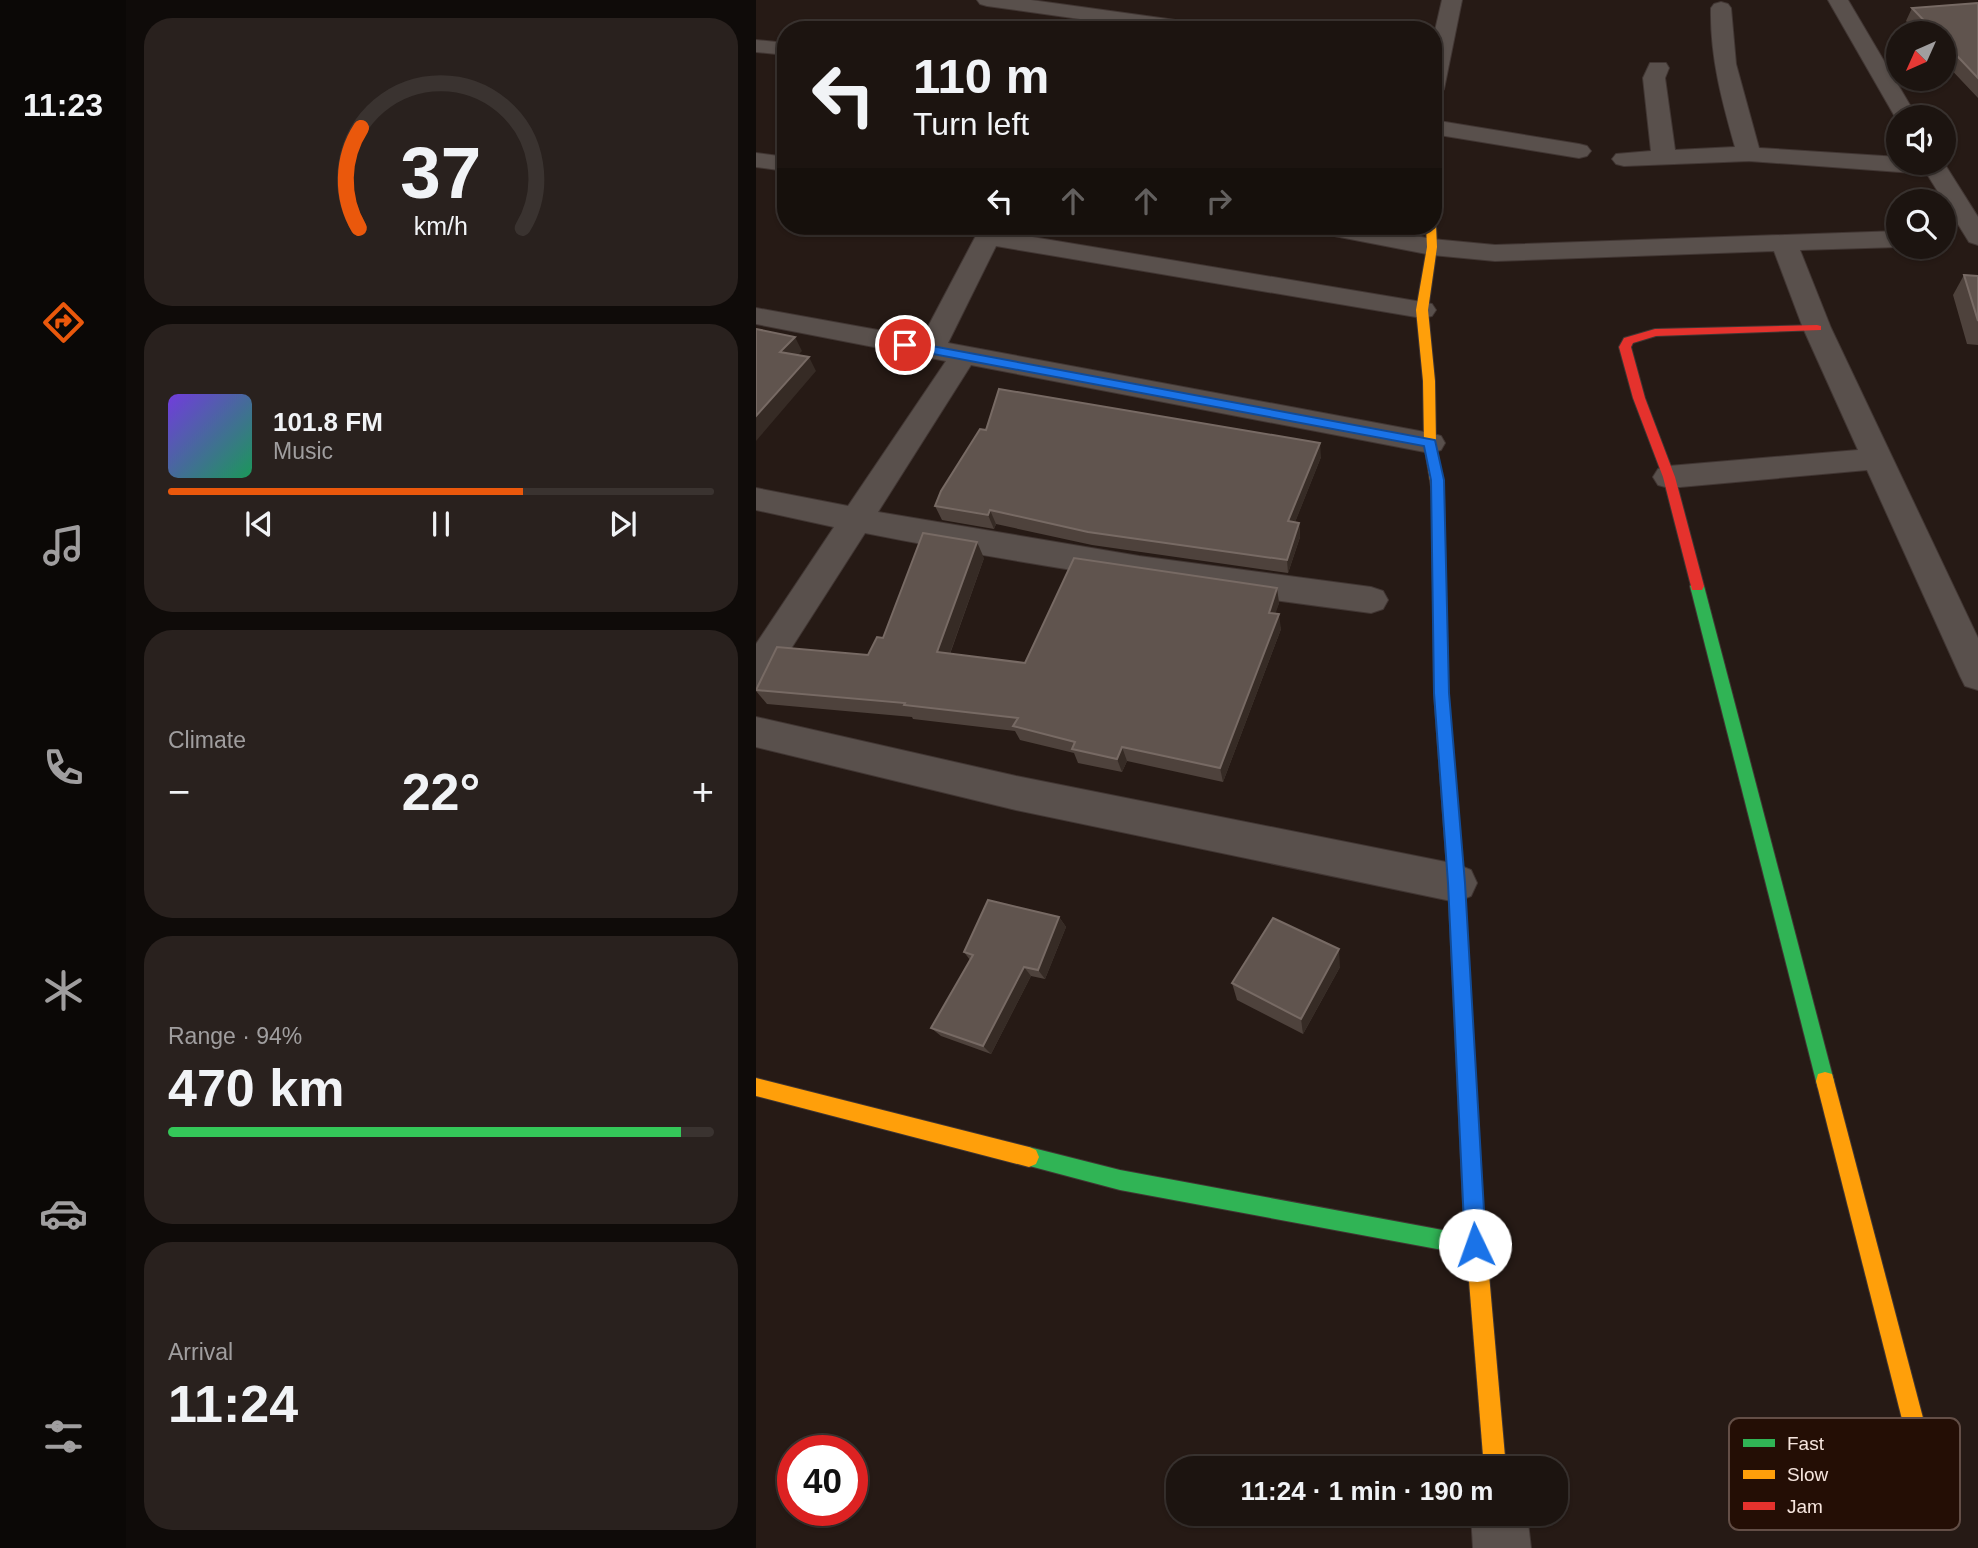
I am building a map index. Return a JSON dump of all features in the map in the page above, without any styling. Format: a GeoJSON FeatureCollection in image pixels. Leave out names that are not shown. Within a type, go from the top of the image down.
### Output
{"type":"FeatureCollection","features":[{"type":"Feature","properties":{"kind":"street"},"geometry":{"type":"LineString","coordinates":[[987,0],[1097,21]]}},
{"type":"Feature","properties":{"kind":"street"},"geometry":{"type":"LineString","coordinates":[[1442,42],[1452,0]]}},
{"type":"Feature","properties":{"kind":"street"},"geometry":{"type":"LineString","coordinates":[[1838,0],[1899,105]]}},
{"type":"Feature","properties":{"kind":"street"},"geometry":{"type":"LineString","coordinates":[[1721,8],[1719,36],[1725,73],[1749,154]]}},
{"type":"Feature","properties":{"kind":"street"},"geometry":{"type":"LineString","coordinates":[[756,46],[777,48]]}},
{"type":"Feature","properties":{"kind":"street"},"geometry":{"type":"LineString","coordinates":[[1658,68],[1654,78],[1664,157]]}},
{"type":"Feature","properties":{"kind":"street"},"geometry":{"type":"LineString","coordinates":[[1442,128],[1579,151]]}},
{"type":"Feature","properties":{"kind":"street"},"geometry":{"type":"LineString","coordinates":[[1624,159],[1749,154],[1886,162]]}},
{"type":"Feature","properties":{"kind":"street"},"geometry":{"type":"LineString","coordinates":[[756,160],[777,163]]}},
{"type":"Feature","properties":{"kind":"street"},"geometry":{"type":"LineString","coordinates":[[1939,175],[1978,237]]}},
{"type":"Feature","properties":{"kind":"street"},"geometry":{"type":"LineString","coordinates":[[930,350],[987,235]]}},
{"type":"Feature","properties":{"kind":"street"},"geometry":{"type":"LineString","coordinates":[[1011,235],[1422,310]]}},
{"type":"Feature","properties":{"kind":"street"},"geometry":{"type":"LineString","coordinates":[[1412,235],[1432,237],[1485,252],[1541,253],[1886,239]]}},
{"type":"Feature","properties":{"kind":"street"},"geometry":{"type":"LineString","coordinates":[[1432,237],[1422,310],[1429,381],[1430,443],[1438,480],[1441,693],[1456,883],[1475,1245],[1494,1456]]}},
{"type":"Feature","properties":{"kind":"street"},"geometry":{"type":"LineString","coordinates":[[1956,237],[1978,237]]}},
{"type":"Feature","properties":{"kind":"street"},"geometry":{"type":"LineString","coordinates":[[1784,242],[1817,328],[1978,676]]}},
{"type":"Feature","properties":{"kind":"street"},"geometry":{"type":"LineString","coordinates":[[756,316],[1430,443]]}},
{"type":"Feature","properties":{"kind":"street"},"geometry":{"type":"LineString","coordinates":[[1817,328],[1655,333],[1628,341],[1625,346],[1639,398],[1669,477],[1912,1418]]}},
{"type":"Feature","properties":{"kind":"street"},"geometry":{"type":"LineString","coordinates":[[756,673],[963,356]]}},
{"type":"Feature","properties":{"kind":"street"},"geometry":{"type":"LineString","coordinates":[[1669,477],[1877,459]]}},
{"type":"Feature","properties":{"kind":"street"},"geometry":{"type":"LineString","coordinates":[[756,499],[855,521],[1242,584],[1371,600]]}},
{"type":"Feature","properties":{"kind":"street"},"geometry":{"type":"LineString","coordinates":[[756,732],[1016,793],[1456,883]]}},
{"type":"Feature","properties":{"kind":"street"},"geometry":{"type":"LineString","coordinates":[[756,1087],[1120,1180],[1475,1245]]}},
{"type":"Feature","properties":{"kind":"street"},"geometry":{"type":"LineString","coordinates":[[1500,1526],[1502,1548]]}},
{"type":"Feature","properties":{"kind":"building"},"geometry":{"type":"Polygon","coordinates":[[[1978,3],[1978,78],[1956,55],[1956,21],[1924,21],[1912,8],[1978,3]]]}},
{"type":"Feature","properties":{"kind":"building"},"geometry":{"type":"Polygon","coordinates":[[[1964,275],[1978,276],[1978,321],[1964,275]]]}},
{"type":"Feature","properties":{"kind":"building"},"geometry":{"type":"Polygon","coordinates":[[[756,329],[795,337],[780,352],[809,357],[756,416],[756,329]]]}},
{"type":"Feature","properties":{"kind":"building"},"geometry":{"type":"Polygon","coordinates":[[[999,389],[1320,443],[1288,521],[1299,523],[1287,560],[1088,532],[990,510],[988,515],[935,506],[941,491],[980,429],[986,430],[999,389]]]}},
{"type":"Feature","properties":{"kind":"building"},"geometry":{"type":"Polygon","coordinates":[[[923,533],[977,542],[937,652],[1025,663],[1074,558],[1277,588],[1269,613],[1279,614],[1220,768],[1122,747],[1117,759],[1072,749],[1075,742],[1013,726],[1018,718],[904,705],[905,703],[756,690],[777,647],[868,655],[877,637],[883,638],[923,533]]]}},
{"type":"Feature","properties":{"kind":"building"},"geometry":{"type":"Polygon","coordinates":[[[988,900],[1059,917],[1038,970],[1024,967],[983,1046],[931,1028],[973,955],[964,952],[988,900]]]}},
{"type":"Feature","properties":{"kind":"building"},"geometry":{"type":"Polygon","coordinates":[[[1273,918],[1339,949],[1301,1019],[1232,983],[1273,918]]]}},
{"type":"Feature","properties":{"kind":"traffic: fast"},"geometry":{"type":"LineString","coordinates":[[1438,493],[1441,693],[1456,883],[1473,1206]]}},
{"type":"Feature","properties":{"kind":"traffic: fast"},"geometry":{"type":"LineString","coordinates":[[1697,586],[1825,1081]]}},
{"type":"Feature","properties":{"kind":"traffic: fast"},"geometry":{"type":"LineString","coordinates":[[1029,1157],[1120,1180],[1475,1246]]}},
{"type":"Feature","properties":{"kind":"traffic: slow"},"geometry":{"type":"LineString","coordinates":[[1431,235],[1422,310],[1429,381],[1430,443],[1438,493]]}},
{"type":"Feature","properties":{"kind":"traffic: slow"},"geometry":{"type":"LineString","coordinates":[[1825,1081],[1912,1418]]}},
{"type":"Feature","properties":{"kind":"traffic: slow"},"geometry":{"type":"LineString","coordinates":[[756,1087],[1029,1157]]}},
{"type":"Feature","properties":{"kind":"traffic: slow"},"geometry":{"type":"LineString","coordinates":[[1473,1206],[1494,1456]]}},
{"type":"Feature","properties":{"kind":"traffic: jam"},"geometry":{"type":"LineString","coordinates":[[1697,586],[1669,477],[1639,398],[1625,347],[1628,341],[1655,333],[1817,328]]}},
{"type":"Feature","properties":{"kind":"route"},"geometry":{"type":"LineString","coordinates":[[905,345],[1430,443],[1438,480],[1441,693],[1456,883],[1475,1245]]}}]}
